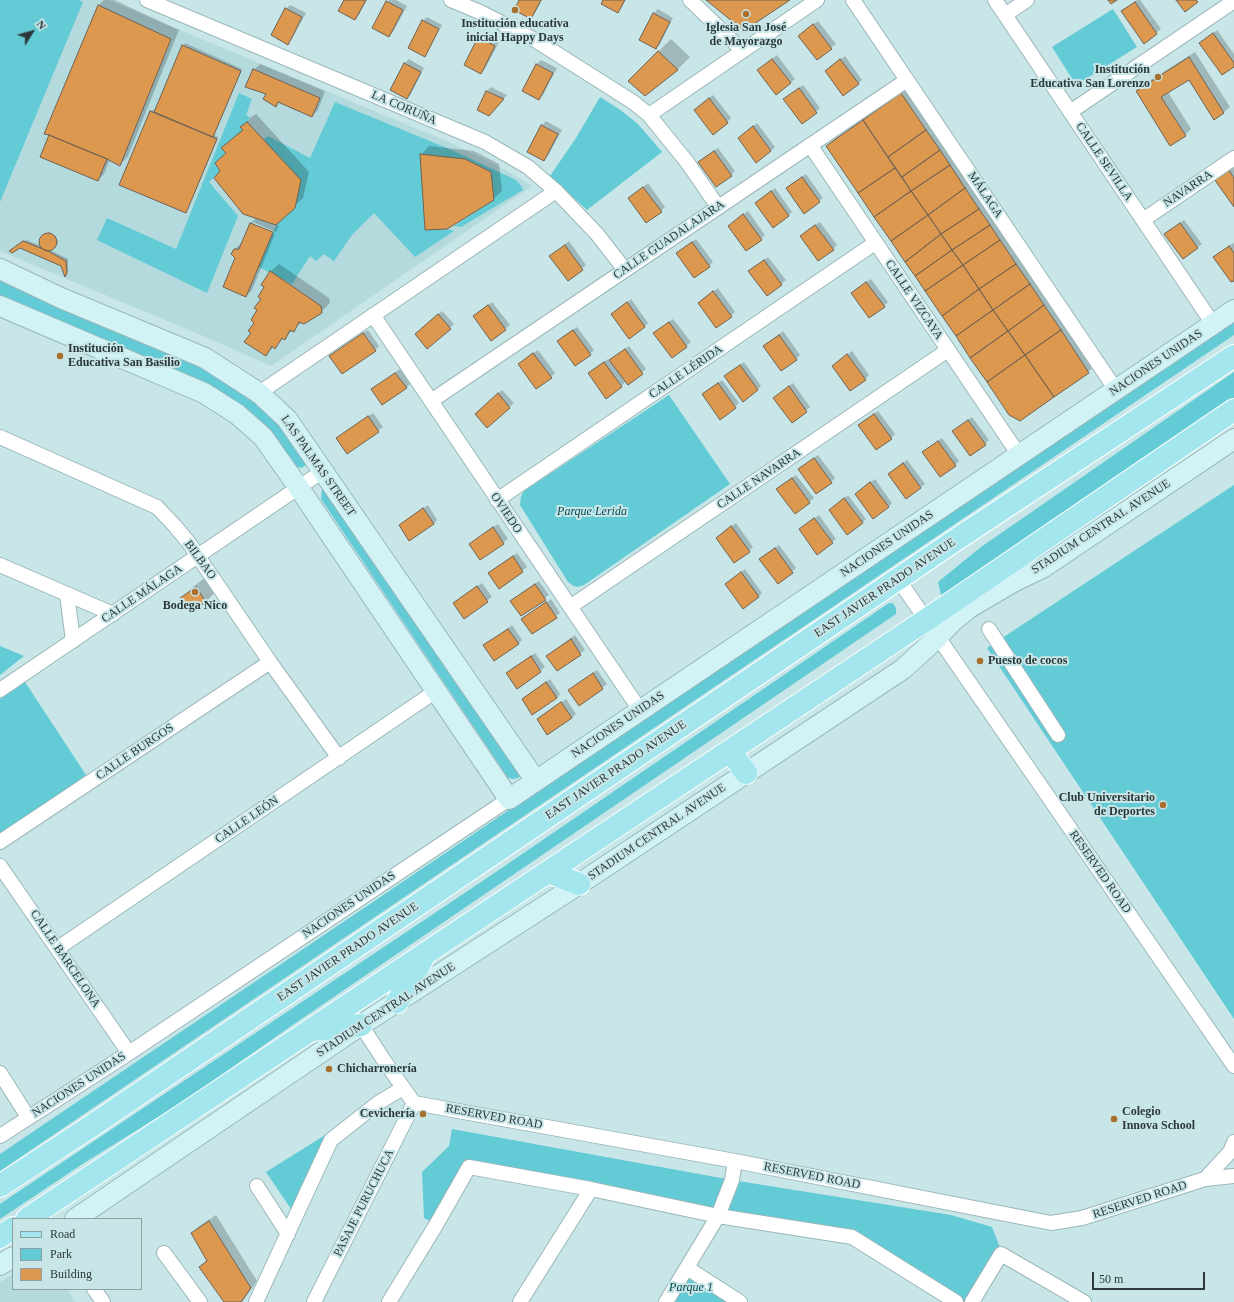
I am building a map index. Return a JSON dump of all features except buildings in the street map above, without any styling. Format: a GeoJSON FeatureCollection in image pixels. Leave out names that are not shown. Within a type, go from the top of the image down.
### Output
{"type":"FeatureCollection","features":[{"type":"Feature","properties":{"kind":"main road","name":"EAST JAVIER PRADO AVENUE"},"geometry":{"type":"LineString","coordinates":[[0,1186],[90,1127],[898,579],[1234,356]]}},
{"type":"Feature","properties":{"kind":"main road"},"geometry":{"type":"LineString","coordinates":[[28,1218],[730,751],[932,629],[1234,410]]}},
{"type":"Feature","properties":{"kind":"main road"},"geometry":{"type":"LineString","coordinates":[[730,751],[746,773]]}},
{"type":"Feature","properties":{"kind":"main road"},"geometry":{"type":"LineString","coordinates":[[549,872],[579,884]]}},
{"type":"Feature","properties":{"kind":"main road"},"geometry":{"type":"LineString","coordinates":[[397,1002],[425,955]]}},
{"type":"Feature","properties":{"kind":"main road"},"geometry":{"type":"LineString","coordinates":[[310,1030],[361,1025]]}},
{"type":"Feature","properties":{"kind":"main road"},"geometry":{"type":"LineString","coordinates":[[0,1237],[12,1229]]}},
{"type":"Feature","properties":{"kind":"street","name":"LA CORUÑA"},"geometry":{"type":"LineString","coordinates":[[147,0],[485,142],[528,167],[556,191],[597,234],[625,270]]}},
{"type":"Feature","properties":{"kind":"street"},"geometry":{"type":"LineString","coordinates":[[451,0],[480,12],[535,40],[633,102],[649,115],[687,162],[718,207]]}},
{"type":"Feature","properties":{"kind":"street"},"geometry":{"type":"LineString","coordinates":[[690,0],[743,51]]}},
{"type":"Feature","properties":{"kind":"street"},"geometry":{"type":"LineString","coordinates":[[649,115],[817,0]]}},
{"type":"Feature","properties":{"kind":"street","name":"MÁLAGA"},"geometry":{"type":"LineString","coordinates":[[853,0],[1116,390]]}},
{"type":"Feature","properties":{"kind":"street","name":"CALLE SEVILLA"},"geometry":{"type":"LineString","coordinates":[[995,0],[1213,324]]}},
{"type":"Feature","properties":{"kind":"street"},"geometry":{"type":"LineString","coordinates":[[1005,14],[1027,0]]}},
{"type":"Feature","properties":{"kind":"street"},"geometry":{"type":"LineString","coordinates":[[1070,112],[1234,1]]}},
{"type":"Feature","properties":{"kind":"street","name":"CALLE GUADALAJARA"},"geometry":{"type":"LineString","coordinates":[[430,401],[907,80]]}},
{"type":"Feature","properties":{"kind":"street","name":"CALLE VIZCAYA"},"geometry":{"type":"LineString","coordinates":[[810,145],[1019,455]]}},
{"type":"Feature","properties":{"kind":"street","name":"NAVARRA"},"geometry":{"type":"LineString","coordinates":[[1143,220],[1234,158]]}},
{"type":"Feature","properties":{"kind":"street"},"geometry":{"type":"LineString","coordinates":[[259,393],[556,191]]}},
{"type":"Feature","properties":{"kind":"street","name":"CALLE LÉRIDA"},"geometry":{"type":"LineString","coordinates":[[497,500],[876,243]]}},
{"type":"Feature","properties":{"kind":"street","name":"LAS PALMAS STREET"},"geometry":{"type":"LineString","coordinates":[[0,269],[61,298],[205,358],[259,393],[287,419],[536,781]]}},
{"type":"Feature","properties":{"kind":"street"},"geometry":{"type":"LineString","coordinates":[[0,306],[186,384],[222,404],[263,437],[509,799]]}},
{"type":"Feature","properties":{"kind":"street","name":"NACIONES UNIDAS"},"geometry":{"type":"LineString","coordinates":[[0,1136],[536,781],[1234,310]]}},
{"type":"Feature","properties":{"kind":"street","name":"OVIEDO"},"geometry":{"type":"LineString","coordinates":[[373,315],[640,710]]}},
{"type":"Feature","properties":{"kind":"street","name":"CALLE NAVARRA"},"geometry":{"type":"LineString","coordinates":[[570,607],[948,350]]}},
{"type":"Feature","properties":{"kind":"street","name":"BILBAO"},"geometry":{"type":"LineString","coordinates":[[0,437],[157,507],[175,526],[198,556],[270,662],[338,758]]}},
{"type":"Feature","properties":{"kind":"street","name":"STADIUM CENTRAL AVENUE"},"geometry":{"type":"LineString","coordinates":[[76,1218],[361,1025],[579,884],[903,669],[932,629],[953,621],[969,608],[1015,581],[1044,567],[1234,439]]}},
{"type":"Feature","properties":{"kind":"street","name":"CALLE MÁLAGA"},"geometry":{"type":"LineString","coordinates":[[0,690],[323,472]]}},
{"type":"Feature","properties":{"kind":"street"},"geometry":{"type":"LineString","coordinates":[[0,565],[113,614]]}},
{"type":"Feature","properties":{"kind":"street","name":"RESERVED ROAD"},"geometry":{"type":"LineString","coordinates":[[898,579],[1234,1066]]}},
{"type":"Feature","properties":{"kind":"street"},"geometry":{"type":"LineString","coordinates":[[67,594],[73,641]]}},
{"type":"Feature","properties":{"kind":"street"},"geometry":{"type":"LineString","coordinates":[[989,629],[1058,735]]}},
{"type":"Feature","properties":{"kind":"street","name":"CALLE BURGOS"},"geometry":{"type":"LineString","coordinates":[[0,842],[270,662]]}},
{"type":"Feature","properties":{"kind":"street","name":"CALLE LEÓN"},"geometry":{"type":"LineString","coordinates":[[58,948],[436,691]]}},
{"type":"Feature","properties":{"kind":"street","name":"CALLE BARCELONA"},"geometry":{"type":"LineString","coordinates":[[0,866],[129,1052]]}},
{"type":"Feature","properties":{"kind":"street"},"geometry":{"type":"LineString","coordinates":[[361,1025],[414,1103]]}},
{"type":"Feature","properties":{"kind":"street"},"geometry":{"type":"LineString","coordinates":[[0,1073],[28,1117]]}},
{"type":"Feature","properties":{"kind":"street"},"geometry":{"type":"LineString","coordinates":[[256,1302],[331,1140],[378,1103],[403,1088]]}},
{"type":"Feature","properties":{"kind":"street","name":"RESERVED ROAD"},"geometry":{"type":"LineString","coordinates":[[414,1103],[735,1160],[1051,1223],[1082,1218],[1205,1179],[1234,1176]]}},
{"type":"Feature","properties":{"kind":"street","name":"PASAJE PURUCHUCA"},"geometry":{"type":"LineString","coordinates":[[314,1302],[414,1103]]}},
{"type":"Feature","properties":{"kind":"street","name":"RESERVED ROAD"},"geometry":{"type":"LineString","coordinates":[[1205,1179],[1230,1152],[1234,1142]]}},
{"type":"Feature","properties":{"kind":"street"},"geometry":{"type":"LineString","coordinates":[[666,1302],[718,1216],[732,1180],[735,1160]]}},
{"type":"Feature","properties":{"kind":"street"},"geometry":{"type":"LineString","coordinates":[[389,1302],[469,1167],[591,1189],[718,1216],[852,1237],[956,1302]]}},
{"type":"Feature","properties":{"kind":"street"},"geometry":{"type":"LineString","coordinates":[[257,1186],[288,1234]]}},
{"type":"Feature","properties":{"kind":"street"},"geometry":{"type":"LineString","coordinates":[[520,1302],[591,1189]]}},
{"type":"Feature","properties":{"kind":"street"},"geometry":{"type":"LineString","coordinates":[[164,1253],[200,1302]]}},
{"type":"Feature","properties":{"kind":"street"},"geometry":{"type":"LineString","coordinates":[[972,1302],[1001,1254],[1084,1302]]}},
{"type":"Feature","properties":{"kind":"street"},"geometry":{"type":"LineString","coordinates":[[0,1265],[12,1258]]}},
{"type":"Feature","properties":{"kind":"street"},"geometry":{"type":"LineString","coordinates":[[687,1268],[740,1302]]}},
{"type":"Feature","properties":{"kind":"street"},"geometry":{"type":"LineString","coordinates":[[95,1290],[103,1302]]}},
{"type":"Feature","properties":{"kind":"shaded area"},"geometry":{"type":"Polygon","coordinates":[[[0,0],[108,0],[451,143],[500,167],[532,186],[271,366],[0,251],[0,0]]]}},
{"type":"Feature","properties":{"kind":"shaded area"},"geometry":{"type":"Polygon","coordinates":[[[12,1275],[12,1290],[68,1290],[75,1302],[0,1302],[0,1282],[12,1275]]]}},
{"type":"Feature","properties":{"kind":"green space"},"geometry":{"type":"Polygon","coordinates":[[[0,0],[78,0],[83,2],[0,202],[0,0]]]}},
{"type":"Feature","properties":{"kind":"green space"},"geometry":{"type":"Polygon","coordinates":[[[1113,9],[1137,47],[1076,85],[1052,47],[1113,9]]]}},
{"type":"Feature","properties":{"kind":"green space"},"geometry":{"type":"Polygon","coordinates":[[[239,93],[252,99],[246,115],[250,117],[247,122],[241,126],[243,130],[221,148],[226,153],[215,163],[220,171],[209,182],[238,216],[207,293],[97,240],[107,218],[176,249],[239,93]]]}},
{"type":"Feature","properties":{"kind":"green space"},"geometry":{"type":"Polygon","coordinates":[[[600,97],[619,109],[638,124],[662,152],[587,210],[550,176],[576,138],[600,97]]]}},
{"type":"Feature","properties":{"kind":"green space"},"geometry":{"type":"Polygon","coordinates":[[[335,102],[454,151],[516,180],[523,190],[461,227],[454,226],[494,200],[491,172],[465,159],[420,154],[425,230],[447,229],[454,231],[415,257],[374,213],[352,235],[334,261],[324,254],[316,261],[310,256],[292,284],[259,267],[276,225],[263,140],[268,136],[310,158],[335,102]]]}},
{"type":"Feature","properties":{"kind":"green space"},"geometry":{"type":"Polygon","coordinates":[[[0,278],[165,348],[237,385],[270,412],[309,461],[301,468],[295,466],[265,433],[0,297],[0,278]]]}},
{"type":"Feature","properties":{"kind":"green space"},"geometry":{"type":"Polygon","coordinates":[[[1234,320],[1234,335],[0,1171],[0,1154],[1234,320]]]}},
{"type":"Feature","properties":{"kind":"green space"},"geometry":{"type":"Polygon","coordinates":[[[1234,372],[1234,402],[951,590],[941,595],[938,582],[981,547],[1234,372]]]}},
{"type":"Feature","properties":{"kind":"green space","name":"Parque Lerida"},"geometry":{"type":"Polygon","coordinates":[[[669,395],[730,484],[584,585],[577,587],[572,585],[568,582],[520,505],[521,496],[524,491],[669,395]]]}},
{"type":"Feature","properties":{"kind":"green space","name":"Club Universitario de Deportes"},"geometry":{"type":"Polygon","coordinates":[[[1234,485],[1234,1019],[987,648],[1234,485]]]}},
{"type":"Feature","properties":{"kind":"green space"},"geometry":{"type":"Polygon","coordinates":[[[325,486],[523,774],[518,778],[508,778],[321,499],[322,489],[325,486]]]}},
{"type":"Feature","properties":{"kind":"green space"},"geometry":{"type":"Polygon","coordinates":[[[889,603],[893,603],[896,608],[896,614],[297,1022],[184,1101],[84,1163],[0,1219],[0,1204],[496,872],[889,603]]]}},
{"type":"Feature","properties":{"kind":"green space"},"geometry":{"type":"Polygon","coordinates":[[[0,646],[24,656],[0,675],[0,646]]]}},
{"type":"Feature","properties":{"kind":"green space"},"geometry":{"type":"Polygon","coordinates":[[[25,682],[86,775],[0,835],[0,699],[25,682]]]}},
{"type":"Feature","properties":{"kind":"green space"},"geometry":{"type":"Polygon","coordinates":[[[452,1129],[732,1180],[951,1215],[992,1227],[1002,1253],[971,1302],[957,1302],[852,1237],[470,1169],[436,1224],[424,1218],[422,1172],[449,1146],[452,1129]]]}},
{"type":"Feature","properties":{"kind":"green space"},"geometry":{"type":"Polygon","coordinates":[[[330,1132],[291,1209],[266,1172],[330,1132]]]}},
{"type":"Feature","properties":{"kind":"green space","name":"Parque 1"},"geometry":{"type":"Polygon","coordinates":[[[687,1268],[740,1302],[666,1302],[687,1268]]]}},
{"type":"Feature","properties":{"kind":"place","name":"Institución educativa inicial Happy Days"},"geometry":{"type":"Point","coordinates":[515,10]}},
{"type":"Feature","properties":{"kind":"place","name":"Iglesia San José de Mayorazgo"},"geometry":{"type":"Point","coordinates":[746,14]}},
{"type":"Feature","properties":{"kind":"place","name":"Institución Educativa San Lorenzo"},"geometry":{"type":"Point","coordinates":[1158,77]}},
{"type":"Feature","properties":{"kind":"place","name":"Institución Educativa San Basilio"},"geometry":{"type":"Point","coordinates":[60,356]}},
{"type":"Feature","properties":{"kind":"place","name":"Bodega Nico"},"geometry":{"type":"Point","coordinates":[195,592]}},
{"type":"Feature","properties":{"kind":"place","name":"Puesto de cocos"},"geometry":{"type":"Point","coordinates":[980,661]}},
{"type":"Feature","properties":{"kind":"place","name":"Club Universitario de Deportes"},"geometry":{"type":"Point","coordinates":[1163,805]}},
{"type":"Feature","properties":{"kind":"place","name":"Chicharronería"},"geometry":{"type":"Point","coordinates":[329,1069]}},
{"type":"Feature","properties":{"kind":"place","name":"Cevichería"},"geometry":{"type":"Point","coordinates":[423,1114]}},
{"type":"Feature","properties":{"kind":"place","name":"Colegio Innova School"},"geometry":{"type":"Point","coordinates":[1114,1119]}}]}
